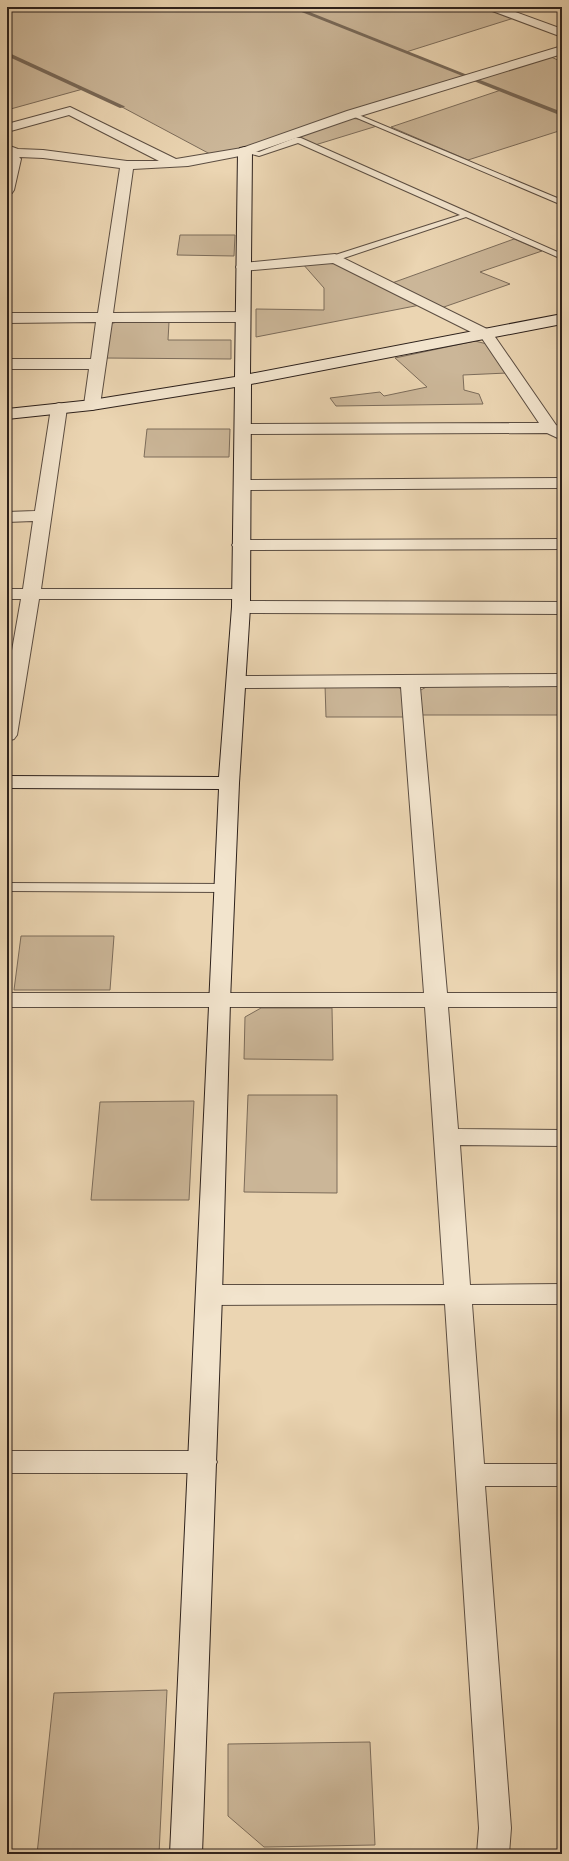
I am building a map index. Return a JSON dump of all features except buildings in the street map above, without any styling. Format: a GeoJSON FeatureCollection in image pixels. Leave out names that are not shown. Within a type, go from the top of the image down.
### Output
{"type":"FeatureCollection","features":[{"type":"Feature","properties":{"kind":"street"},"geometry":{"type":"LineString","coordinates":[[491,7],[562,33]]}},
{"type":"Feature","properties":{"kind":"street"},"geometry":{"type":"LineString","coordinates":[[7,190],[9,156],[43,154],[127,165],[175,163],[245,151],[352,114],[562,50]]}},
{"type":"Feature","properties":{"kind":"street"},"geometry":{"type":"LineString","coordinates":[[7,128],[70,111],[175,163]]}},
{"type":"Feature","properties":{"kind":"street"},"geometry":{"type":"LineString","coordinates":[[186,1854],[203,1462],[219,1001],[229,783],[237,682],[241,600],[243,430],[242,317],[245,151]]}},
{"type":"Feature","properties":{"kind":"street"},"geometry":{"type":"LineString","coordinates":[[92,404],[127,165]]}},
{"type":"Feature","properties":{"kind":"street"},"geometry":{"type":"LineString","coordinates":[[243,267],[336,258],[486,334],[558,431]]}},
{"type":"Feature","properties":{"kind":"street"},"geometry":{"type":"LineString","coordinates":[[7,318],[242,317]]}},
{"type":"Feature","properties":{"kind":"street"},"geometry":{"type":"LineString","coordinates":[[7,414],[92,404],[242,381],[562,319]]}},
{"type":"Feature","properties":{"kind":"street"},"geometry":{"type":"LineString","coordinates":[[7,364],[98,364]]}},
{"type":"Feature","properties":{"kind":"street"},"geometry":{"type":"LineString","coordinates":[[7,735],[12,680],[31,594],[59,408]]}},
{"type":"Feature","properties":{"kind":"street"},"geometry":{"type":"LineString","coordinates":[[243,430],[558,431]]}},
{"type":"Feature","properties":{"kind":"street"},"geometry":{"type":"LineString","coordinates":[[242,485],[562,483]]}},
{"type":"Feature","properties":{"kind":"street"},"geometry":{"type":"LineString","coordinates":[[7,516],[43,516]]}},
{"type":"Feature","properties":{"kind":"street"},"geometry":{"type":"LineString","coordinates":[[241,545],[562,544]]}},
{"type":"Feature","properties":{"kind":"street"},"geometry":{"type":"LineString","coordinates":[[7,594],[562,608]]}},
{"type":"Feature","properties":{"kind":"street"},"geometry":{"type":"LineString","coordinates":[[237,682],[562,680]]}},
{"type":"Feature","properties":{"kind":"street"},"geometry":{"type":"LineString","coordinates":[[410,681],[437,1000],[496,1828],[493,1854]]}},
{"type":"Feature","properties":{"kind":"street"},"geometry":{"type":"LineString","coordinates":[[7,782],[229,783]]}},
{"type":"Feature","properties":{"kind":"street"},"geometry":{"type":"LineString","coordinates":[[8,1004],[219,1001],[562,1000]]}},
{"type":"Feature","properties":{"kind":"street"},"geometry":{"type":"LineString","coordinates":[[447,1138],[562,1138]]}},
{"type":"Feature","properties":{"kind":"street"},"geometry":{"type":"LineString","coordinates":[[209,1295],[562,1294]]}},
{"type":"Feature","properties":{"kind":"street"},"geometry":{"type":"LineString","coordinates":[[7,1462],[203,1462]]}},
{"type":"Feature","properties":{"kind":"street"},"geometry":{"type":"LineString","coordinates":[[470,1475],[562,1475]]}},
{"type":"Feature","properties":{"kind":"lane"},"geometry":{"type":"LineString","coordinates":[[352,114],[562,203]]}},
{"type":"Feature","properties":{"kind":"lane"},"geometry":{"type":"LineString","coordinates":[[245,151],[259,154],[298,140],[562,257]]}},
{"type":"Feature","properties":{"kind":"lane"},"geometry":{"type":"LineString","coordinates":[[336,258],[466,214]]}},
{"type":"Feature","properties":{"kind":"lane"},"geometry":{"type":"LineString","coordinates":[[7,887],[224,888]]}},
{"type":"Feature","properties":{"kind":"shaded area"},"geometry":{"type":"Polygon","coordinates":[[[7,7],[485,7],[514,18],[406,52],[467,76],[247,147],[210,154],[122,107],[83,89],[7,110],[7,7]]]}},
{"type":"Feature","properties":{"kind":"shaded area"},"geometry":{"type":"Polygon","coordinates":[[[549,56],[562,62],[562,130],[468,160],[391,127],[501,90],[473,79],[549,56]]]}},
{"type":"Feature","properties":{"kind":"shaded area"},"geometry":{"type":"Polygon","coordinates":[[[345,118],[359,119],[377,126],[315,145],[293,137],[345,118]]]}},
{"type":"Feature","properties":{"kind":"shaded area"},"geometry":{"type":"Polygon","coordinates":[[[180,235],[235,235],[234,256],[177,255],[180,235]]]}},
{"type":"Feature","properties":{"kind":"shaded area"},"geometry":{"type":"Polygon","coordinates":[[[514,239],[542,251],[480,272],[510,284],[441,308],[392,283],[514,239]]]}},
{"type":"Feature","properties":{"kind":"shaded area"},"geometry":{"type":"Polygon","coordinates":[[[337,262],[420,305],[256,337],[256,309],[324,310],[324,288],[302,263],[337,262]]]}},
{"type":"Feature","properties":{"kind":"shaded area"},"geometry":{"type":"Polygon","coordinates":[[[117,322],[169,322],[168,340],[231,340],[231,359],[104,358],[110,324],[117,322]]]}},
{"type":"Feature","properties":{"kind":"shaded area"},"geometry":{"type":"Polygon","coordinates":[[[475,341],[487,344],[507,373],[463,375],[464,390],[479,394],[483,404],[336,406],[330,398],[380,392],[384,396],[427,387],[395,358],[475,341]]]}},
{"type":"Feature","properties":{"kind":"shaded area"},"geometry":{"type":"Polygon","coordinates":[[[147,429],[230,429],[229,457],[144,457],[147,429]]]}},
{"type":"Feature","properties":{"kind":"shaded area"},"geometry":{"type":"Polygon","coordinates":[[[325,685],[394,685],[405,691],[407,717],[326,717],[325,685]]]}},
{"type":"Feature","properties":{"kind":"shaded area"},"geometry":{"type":"Polygon","coordinates":[[[430,685],[562,686],[562,715],[420,715],[419,691],[430,685]]]}},
{"type":"Feature","properties":{"kind":"shaded area"},"geometry":{"type":"Polygon","coordinates":[[[21,936],[114,936],[110,990],[14,990],[21,936]]]}},
{"type":"Feature","properties":{"kind":"shaded area"},"geometry":{"type":"Polygon","coordinates":[[[261,1008],[332,1008],[333,1060],[244,1059],[245,1017],[261,1008]]]}},
{"type":"Feature","properties":{"kind":"shaded area"},"geometry":{"type":"Polygon","coordinates":[[[248,1095],[337,1095],[337,1193],[244,1192],[248,1095]]]}},
{"type":"Feature","properties":{"kind":"shaded area"},"geometry":{"type":"Polygon","coordinates":[[[194,1101],[189,1200],[91,1200],[100,1102],[194,1101]]]}},
{"type":"Feature","properties":{"kind":"shaded area"},"geometry":{"type":"Polygon","coordinates":[[[167,1690],[159,1854],[37,1854],[54,1693],[167,1690]]]}},
{"type":"Feature","properties":{"kind":"shaded area"},"geometry":{"type":"Polygon","coordinates":[[[370,1742],[375,1845],[264,1847],[228,1816],[228,1744],[370,1742]]]}},
{"type":"Feature","properties":{"kind":"waterway"},"geometry":{"type":"LineString","coordinates":[[292,7],[467,76]]}},
{"type":"Feature","properties":{"kind":"waterway"},"geometry":{"type":"LineString","coordinates":[[7,54],[122,107]]}},
{"type":"Feature","properties":{"kind":"waterway"},"geometry":{"type":"LineString","coordinates":[[473,79],[562,114]]}}]}
